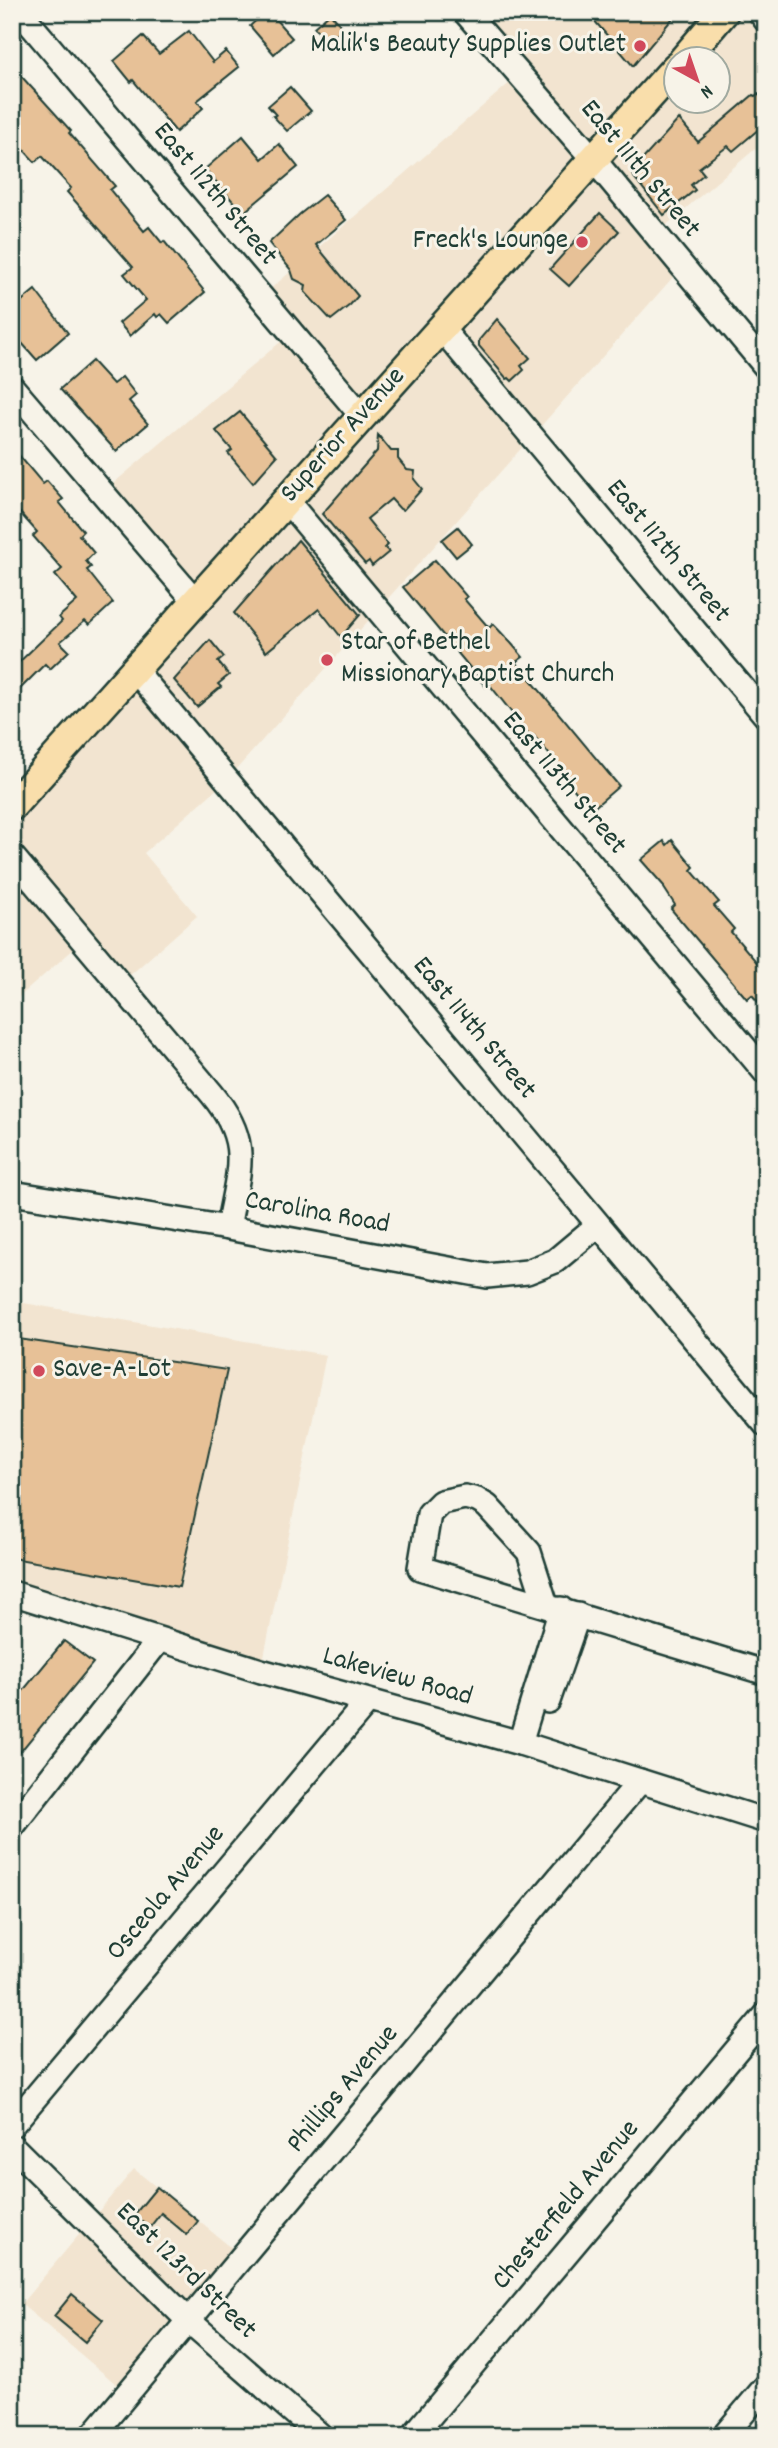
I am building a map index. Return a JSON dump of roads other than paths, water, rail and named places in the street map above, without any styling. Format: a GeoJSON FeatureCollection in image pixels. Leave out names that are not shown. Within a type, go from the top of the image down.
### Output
{"type":"FeatureCollection","features":[{"type":"Feature","properties":{"kind":"main road"},"geometry":{"type":"LineString","coordinates":[[695,46],[724,12]]}},
{"type":"Feature","properties":{"kind":"main road","name":"Superior Avenue"},"geometry":{"type":"LineString","coordinates":[[13,804],[662,84]]}},
{"type":"Feature","properties":{"kind":"street","name":"East 112th Street"},"geometry":{"type":"LineString","coordinates":[[20,12],[362,416]]}},
{"type":"Feature","properties":{"kind":"street","name":"East 111th Street"},"geometry":{"type":"LineString","coordinates":[[465,12],[594,160],[766,367]]}},
{"type":"Feature","properties":{"kind":"street"},"geometry":{"type":"LineString","coordinates":[[760,12],[766,20]]}},
{"type":"Feature","properties":{"kind":"street","name":"East 112th Street"},"geometry":{"type":"LineString","coordinates":[[442,329],[766,716]]}},
{"type":"Feature","properties":{"kind":"street"},"geometry":{"type":"LineString","coordinates":[[12,387],[196,602]]}},
{"type":"Feature","properties":{"kind":"street","name":"East 113th Street"},"geometry":{"type":"LineString","coordinates":[[287,500],[766,1073]]}},
{"type":"Feature","properties":{"kind":"street","name":"East 114th Street"},"geometry":{"type":"LineString","coordinates":[[135,670],[766,1425]]}},
{"type":"Feature","properties":{"kind":"street"},"geometry":{"type":"LineString","coordinates":[[12,856],[229,1117],[239,1141],[240,1159],[228,1228]]}},
{"type":"Feature","properties":{"kind":"street","name":"Carolina Road"},"geometry":{"type":"LineString","coordinates":[[12,1193],[228,1228],[488,1276],[527,1272],[555,1261],[598,1225]]}},
{"type":"Feature","properties":{"kind":"street"},"geometry":{"type":"LineString","coordinates":[[526,1745],[562,1610],[529,1552],[486,1506],[465,1497],[441,1502],[429,1514],[420,1568],[562,1610],[760,1671]]}},
{"type":"Feature","properties":{"kind":"street","name":"Lakeview Road"},"geometry":{"type":"LineString","coordinates":[[12,1593],[367,1702],[526,1745],[766,1821]]}},
{"type":"Feature","properties":{"kind":"street"},"geometry":{"type":"LineString","coordinates":[[12,1827],[159,1640]]}},
{"type":"Feature","properties":{"kind":"street","name":"Osceola Avenue"},"geometry":{"type":"LineString","coordinates":[[12,2125],[367,1702]]}},
{"type":"Feature","properties":{"kind":"street","name":"Phillips Avenue"},"geometry":{"type":"LineString","coordinates":[[92,2436],[640,1781]]}},
{"type":"Feature","properties":{"kind":"street","name":"Chesterfield Avenue"},"geometry":{"type":"LineString","coordinates":[[414,2436],[766,2015]]}},
{"type":"Feature","properties":{"kind":"street","name":"East 123rd Street"},"geometry":{"type":"LineString","coordinates":[[12,2146],[189,2322],[321,2436]]}},
{"type":"Feature","properties":{"kind":"street"},"geometry":{"type":"LineString","coordinates":[[724,2436],[766,2386]]}},
{"type":"Feature","properties":{"kind":"place","name":"Malik's Beauty Supplies Outlet"},"geometry":{"type":"Point","coordinates":[640,46]}},
{"type":"Feature","properties":{"kind":"place","name":"Freck's Lounge"},"geometry":{"type":"Point","coordinates":[582,242]}},
{"type":"Feature","properties":{"kind":"place","name":"Star of Bethel Missionary Baptist Church"},"geometry":{"type":"Point","coordinates":[327,660]}},
{"type":"Feature","properties":{"kind":"place","name":"Save-A-Lot"},"geometry":{"type":"Point","coordinates":[39,1371]}}]}
